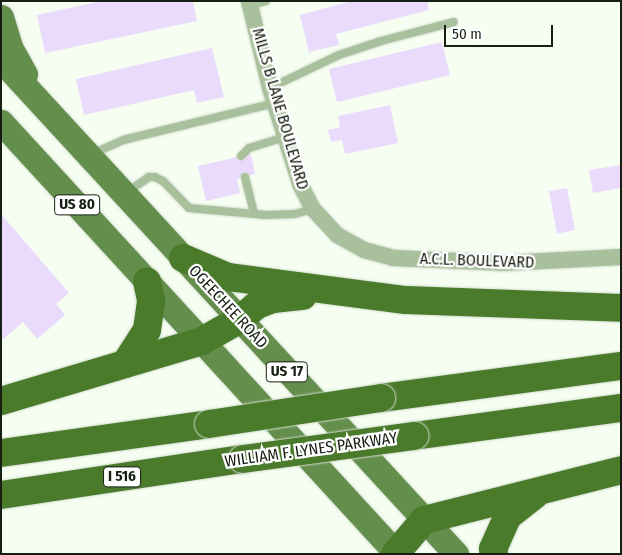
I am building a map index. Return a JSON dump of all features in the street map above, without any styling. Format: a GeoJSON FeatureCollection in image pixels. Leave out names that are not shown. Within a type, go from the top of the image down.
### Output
{"type":"FeatureCollection","features":[{"type":"Feature","properties":{"kind":"highway"},"geometry":{"type":"LineString","coordinates":[[183,258],[228,277],[406,300],[621,308]]}},
{"type":"Feature","properties":{"kind":"highway"},"geometry":{"type":"LineString","coordinates":[[125,364],[147,330],[151,300],[147,281]]}},
{"type":"Feature","properties":{"kind":"highway"},"geometry":{"type":"LineString","coordinates":[[1,401],[202,341],[239,320],[257,304],[273,299],[344,291]]}},
{"type":"Feature","properties":{"kind":"highway"},"geometry":{"type":"LineString","coordinates":[[1,453],[381,398],[621,366]]}},
{"type":"Feature","properties":{"kind":"highway","name":"WILLIAM F. LYNES PARKWAY"},"geometry":{"type":"LineString","coordinates":[[1,496],[243,459],[621,408]]}},
{"type":"Feature","properties":{"kind":"highway"},"geometry":{"type":"LineString","coordinates":[[396,553],[424,520],[621,470]]}},
{"type":"Feature","properties":{"kind":"highway"},"geometry":{"type":"LineString","coordinates":[[494,554],[493,549],[508,516],[540,491]]}},
{"type":"Feature","properties":{"kind":"main road"},"geometry":{"type":"LineString","coordinates":[[1,17],[10,47],[43,106]]}},
{"type":"Feature","properties":{"kind":"main road","name":"OGEECHEE ROAD"},"geometry":{"type":"LineString","coordinates":[[1,60],[456,554]]}},
{"type":"Feature","properties":{"kind":"main road","name":"US 80"},"geometry":{"type":"LineString","coordinates":[[1,122],[147,281]]}},
{"type":"Feature","properties":{"kind":"main road"},"geometry":{"type":"LineString","coordinates":[[147,281],[396,553]]}},
{"type":"Feature","properties":{"kind":"street","name":"MILLS B LANE BOULEVARD"},"geometry":{"type":"LineString","coordinates":[[249,3],[273,96],[300,184],[313,209],[337,235]]}},
{"type":"Feature","properties":{"kind":"street","name":"A.C.L. BOULEVARD"},"geometry":{"type":"LineString","coordinates":[[337,235],[364,250],[393,258],[505,263],[621,257]]}},
{"type":"Feature","properties":{"kind":"lane"},"geometry":{"type":"LineString","coordinates":[[249,3],[266,1]]}},
{"type":"Feature","properties":{"kind":"lane"},"geometry":{"type":"LineString","coordinates":[[89,156],[123,140],[273,96],[339,56],[381,41],[454,22]]}},
{"type":"Feature","properties":{"kind":"lane"},"geometry":{"type":"LineString","coordinates":[[241,156],[249,148],[285,138]]}},
{"type":"Feature","properties":{"kind":"lane"},"geometry":{"type":"LineString","coordinates":[[124,193],[149,178],[155,177],[163,181],[189,208],[254,214],[295,214],[313,209]]}},
{"type":"Feature","properties":{"kind":"lane"},"geometry":{"type":"LineString","coordinates":[[245,177],[254,214]]}},
{"type":"Feature","properties":{"kind":"building"},"geometry":{"type":"Polygon","coordinates":[[[102,1],[193,1],[197,21],[45,53],[37,15],[102,1]]]}},
{"type":"Feature","properties":{"kind":"building"},"geometry":{"type":"Polygon","coordinates":[[[352,1],[427,1],[429,10],[336,34],[339,45],[309,52],[300,15],[352,1]]]}},
{"type":"Feature","properties":{"kind":"building"},"geometry":{"type":"Polygon","coordinates":[[[442,42],[450,75],[337,102],[329,69],[442,42]]]}},
{"type":"Feature","properties":{"kind":"building"},"geometry":{"type":"Polygon","coordinates":[[[212,48],[224,97],[197,103],[194,90],[84,115],[76,79],[212,48]]]}},
{"type":"Feature","properties":{"kind":"building"},"geometry":{"type":"Polygon","coordinates":[[[390,105],[398,143],[345,154],[342,140],[331,142],[328,130],[340,127],[338,116],[390,105]]]}},
{"type":"Feature","properties":{"kind":"building"},"geometry":{"type":"Polygon","coordinates":[[[251,154],[255,174],[237,179],[240,193],[206,201],[198,166],[251,154]]]}},
{"type":"Feature","properties":{"kind":"building"},"geometry":{"type":"Polygon","coordinates":[[[621,165],[621,188],[593,193],[589,170],[621,165]]]}},
{"type":"Feature","properties":{"kind":"building"},"geometry":{"type":"Polygon","coordinates":[[[567,188],[575,230],[557,234],[549,191],[567,188]]]}},
{"type":"Feature","properties":{"kind":"building"},"geometry":{"type":"Polygon","coordinates":[[[1,214],[69,293],[56,304],[65,315],[37,339],[23,322],[1,341],[1,214]]]}}]}
